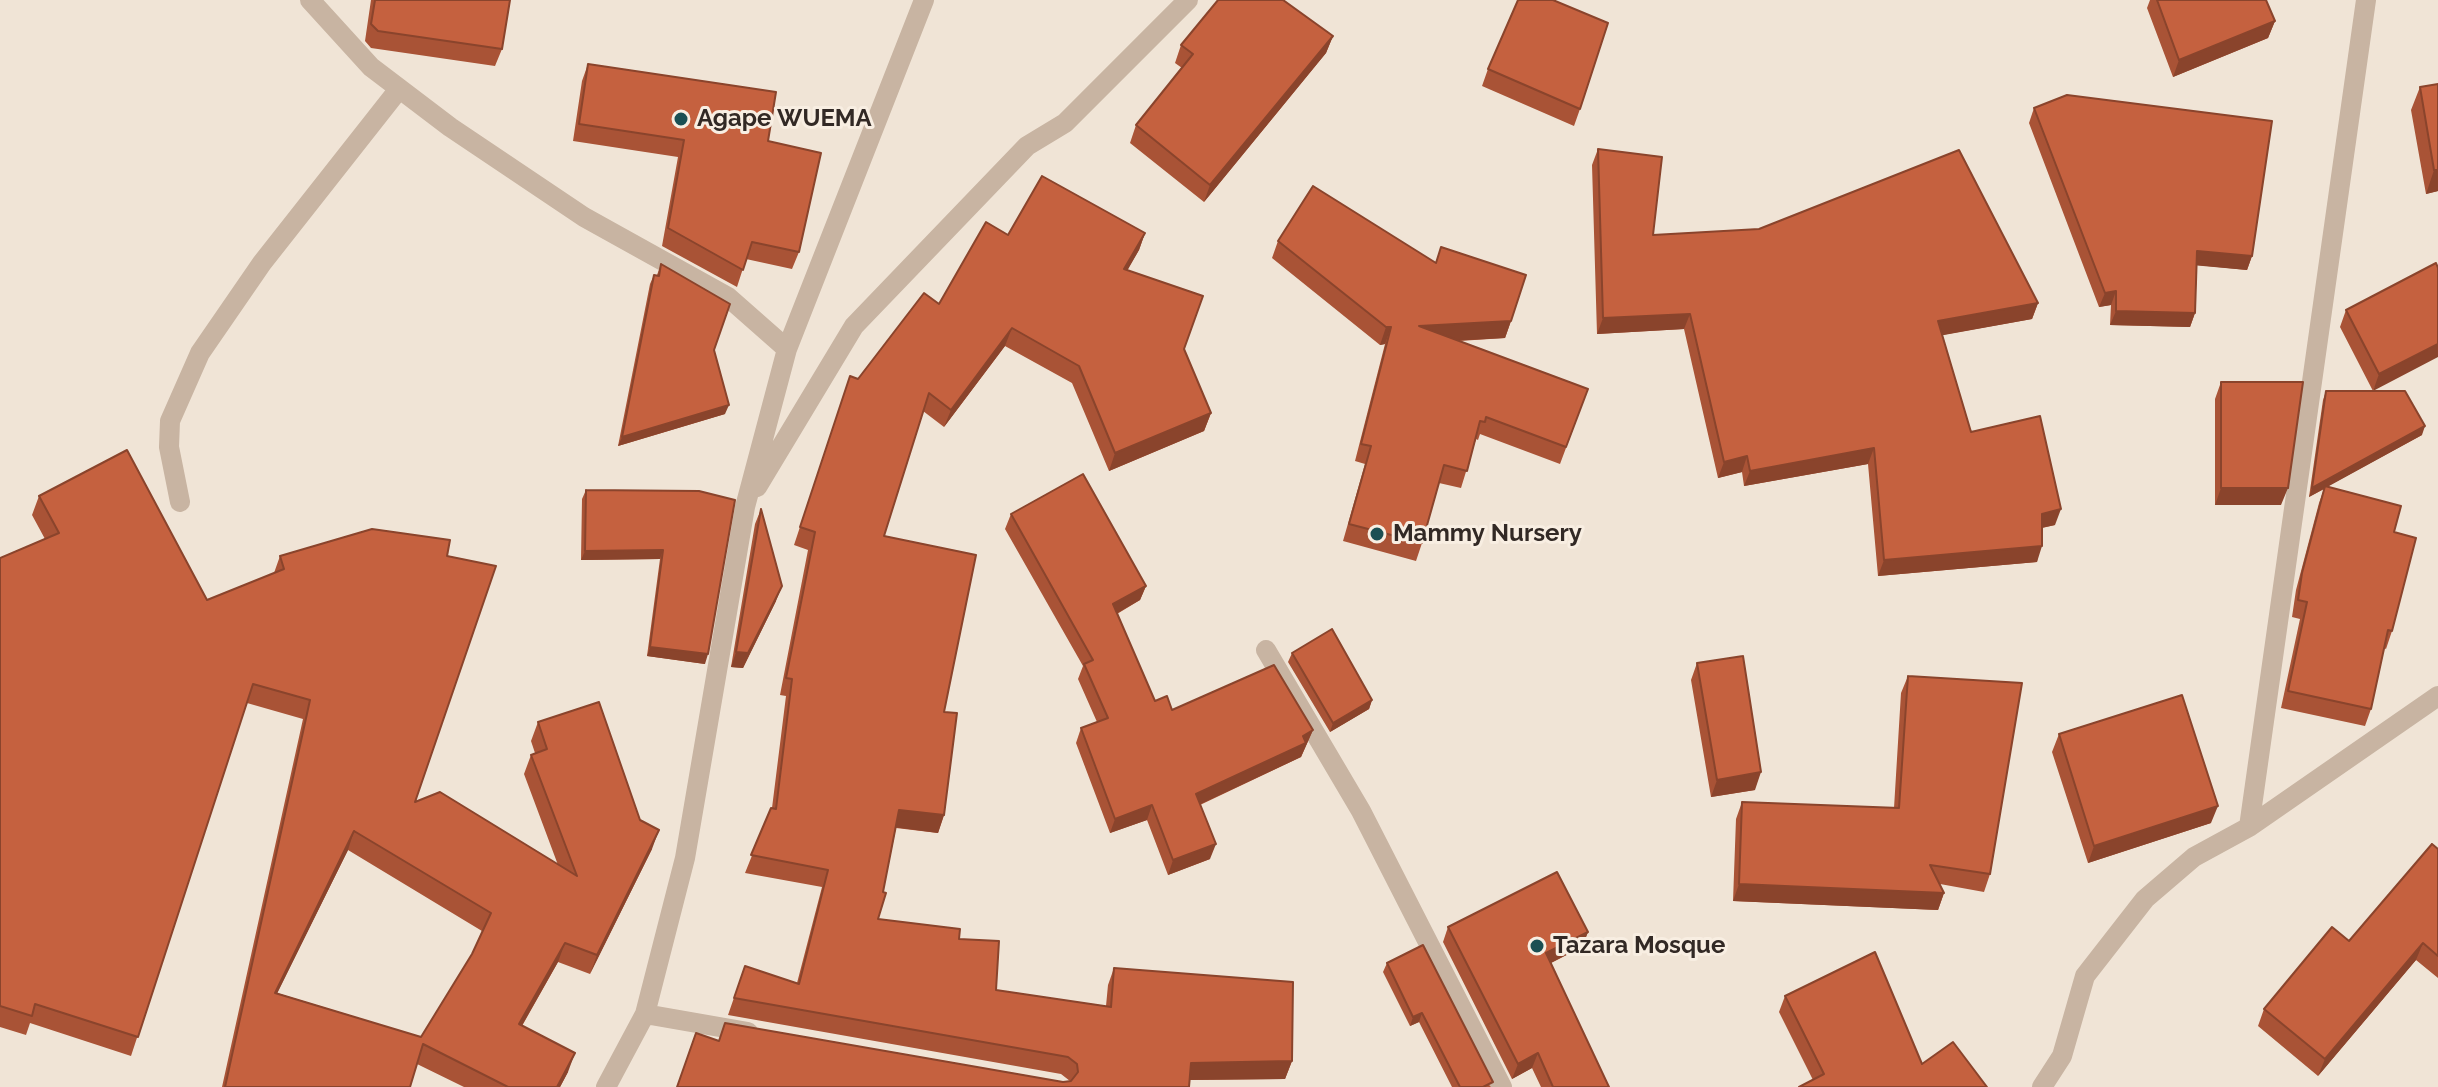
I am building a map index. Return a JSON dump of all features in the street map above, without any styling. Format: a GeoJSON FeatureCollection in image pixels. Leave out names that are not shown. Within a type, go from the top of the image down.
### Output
{"type":"FeatureCollection","features":[{"type":"Feature","properties":{"kind":"street"},"geometry":{"type":"LineString","coordinates":[[310,0],[371,67],[450,127],[584,217],[728,297],[787,349]]}},
{"type":"Feature","properties":{"kind":"street"},"geometry":{"type":"LineString","coordinates":[[606,1087],[645,1014],[685,858],[745,507],[787,349],[924,0]]}},
{"type":"Feature","properties":{"kind":"street"},"geometry":{"type":"LineString","coordinates":[[745,507],[854,326],[1027,146],[1065,123],[1188,0]]}},
{"type":"Feature","properties":{"kind":"street"},"geometry":{"type":"LineString","coordinates":[[2249,827],[2366,0]]}},
{"type":"Feature","properties":{"kind":"street"},"geometry":{"type":"LineString","coordinates":[[180,502],[169,447],[170,421],[200,353],[262,263],[399,89]]}},
{"type":"Feature","properties":{"kind":"street"},"geometry":{"type":"LineString","coordinates":[[1266,650],[1361,811],[1502,1087]]}},
{"type":"Feature","properties":{"kind":"street"},"geometry":{"type":"LineString","coordinates":[[2042,1087],[2062,1056],[2085,976],[2145,899],[2194,857],[2249,827],[2438,696]]}},
{"type":"Feature","properties":{"kind":"street"},"geometry":{"type":"LineString","coordinates":[[645,1014],[767,1035]]}},
{"type":"Feature","properties":{"kind":"building"},"geometry":{"type":"Polygon","coordinates":[[[375,0],[510,0],[502,49],[378,31],[371,24],[375,0]]]}},
{"type":"Feature","properties":{"kind":"building"},"geometry":{"type":"Polygon","coordinates":[[[1218,0],[1283,0],[1333,36],[1210,185],[1136,125],[1193,54],[1181,45],[1218,0]]]}},
{"type":"Feature","properties":{"kind":"building"},"geometry":{"type":"Polygon","coordinates":[[[1518,0],[1553,0],[1608,23],[1580,109],[1488,69],[1518,0]]]}},
{"type":"Feature","properties":{"kind":"building"},"geometry":{"type":"Polygon","coordinates":[[[2157,0],[2266,0],[2275,21],[2179,60],[2157,0]]]}},
{"type":"Feature","properties":{"kind":"building"},"geometry":{"type":"Polygon","coordinates":[[[588,64],[776,92],[768,141],[821,153],[799,252],[752,242],[743,270],[668,228],[684,140],[579,124],[588,64]]]}},
{"type":"Feature","properties":{"kind":"building"},"geometry":{"type":"Polygon","coordinates":[[[2438,84],[2438,170],[2434,170],[2420,87],[2438,84]]]}},
{"type":"Feature","properties":{"kind":"building"},"geometry":{"type":"Polygon","coordinates":[[[2067,95],[2272,121],[2252,256],[2197,251],[2195,313],[2116,311],[2116,291],[2105,293],[2034,108],[2067,95]]]}},
{"type":"Feature","properties":{"kind":"building"},"geometry":{"type":"Polygon","coordinates":[[[1598,149],[1662,157],[1653,235],[1759,229],[1959,150],[2038,303],[1938,321],[1971,432],[2040,416],[2061,509],[2042,514],[2042,546],[1884,560],[1874,448],[1750,471],[1747,456],[1724,462],[1690,314],[1603,318],[1598,149]]]}},
{"type":"Feature","properties":{"kind":"building"},"geometry":{"type":"Polygon","coordinates":[[[1042,176],[1145,233],[1124,269],[1203,296],[1184,349],[1211,413],[1115,453],[1079,366],[1012,328],[951,410],[929,393],[884,536],[976,555],[944,712],[957,713],[944,815],[899,810],[883,892],[886,893],[878,919],[960,929],[959,939],[999,941],[996,990],[1111,1007],[1114,968],[1293,982],[1292,1061],[1191,1063],[1189,1087],[677,1087],[696,1033],[719,1041],[725,1023],[1063,1082],[1071,1081],[1078,1072],[1077,1064],[1068,1057],[734,998],[745,966],[799,984],[828,870],[751,855],[771,808],[776,809],[792,679],[786,678],[815,532],[800,527],[850,376],[858,379],[924,293],[939,304],[986,222],[1008,235],[1042,176]]]}},
{"type":"Feature","properties":{"kind":"building"},"geometry":{"type":"Polygon","coordinates":[[[1313,186],[1436,263],[1441,247],[1526,275],[1511,321],[1419,326],[1588,389],[1566,447],[1486,417],[1485,422],[1480,421],[1467,471],[1444,465],[1422,543],[1349,524],[1371,446],[1361,444],[1391,327],[1386,327],[1278,241],[1313,186]]]}},
{"type":"Feature","properties":{"kind":"building"},"geometry":{"type":"Polygon","coordinates":[[[2436,263],[2438,344],[2379,374],[2346,310],[2436,263]]]}},
{"type":"Feature","properties":{"kind":"building"},"geometry":{"type":"Polygon","coordinates":[[[661,264],[730,304],[714,350],[729,405],[622,437],[654,275],[659,276],[661,264]]]}},
{"type":"Feature","properties":{"kind":"building"},"geometry":{"type":"Polygon","coordinates":[[[2221,382],[2303,382],[2288,488],[2221,488],[2221,382]]]}},
{"type":"Feature","properties":{"kind":"building"},"geometry":{"type":"Polygon","coordinates":[[[2326,391],[2405,391],[2425,426],[2312,488],[2326,391]]]}},
{"type":"Feature","properties":{"kind":"building"},"geometry":{"type":"Polygon","coordinates":[[[127,450],[207,600],[284,569],[280,556],[372,529],[450,540],[447,556],[496,566],[415,802],[440,792],[577,876],[531,755],[547,749],[538,722],[599,702],[640,820],[659,830],[597,955],[565,943],[519,1024],[575,1053],[557,1087],[508,1087],[423,1044],[410,1087],[225,1087],[310,700],[253,684],[138,1037],[35,1004],[32,1016],[0,1006],[0,558],[59,533],[39,496],[127,450]],[[354,831],[275,993],[421,1037],[472,954],[491,913],[354,831]]]}},
{"type":"Feature","properties":{"kind":"building"},"geometry":{"type":"Polygon","coordinates":[[[1083,474],[1146,586],[1113,604],[1155,701],[1167,696],[1172,710],[1274,665],[1313,730],[1303,736],[1306,743],[1196,794],[1216,844],[1173,860],[1152,805],[1115,819],[1081,728],[1108,718],[1084,664],[1093,660],[1011,514],[1083,474]]]}},
{"type":"Feature","properties":{"kind":"building"},"geometry":{"type":"Polygon","coordinates":[[[2325,486],[2401,506],[2394,532],[2416,538],[2392,631],[2388,630],[2371,709],[2288,691],[2307,602],[2298,600],[2302,573],[2325,486]]]}},
{"type":"Feature","properties":{"kind":"building"},"geometry":{"type":"Polygon","coordinates":[[[586,490],[699,491],[735,500],[708,654],[650,647],[663,550],[585,551],[586,490]]]}},
{"type":"Feature","properties":{"kind":"building"},"geometry":{"type":"Polygon","coordinates":[[[761,509],[782,586],[748,653],[736,652],[761,509]]]}},
{"type":"Feature","properties":{"kind":"building"},"geometry":{"type":"Polygon","coordinates":[[[1332,629],[1372,700],[1333,723],[1292,653],[1332,629]]]}},
{"type":"Feature","properties":{"kind":"building"},"geometry":{"type":"Polygon","coordinates":[[[1743,656],[1761,772],[1717,780],[1697,663],[1743,656]]]}},
{"type":"Feature","properties":{"kind":"building"},"geometry":{"type":"Polygon","coordinates":[[[1908,676],[2022,683],[1990,874],[1930,865],[1944,893],[1739,884],[1742,802],[1899,808],[1908,676]]]}},
{"type":"Feature","properties":{"kind":"building"},"geometry":{"type":"Polygon","coordinates":[[[2182,695],[2218,806],[2094,846],[2059,734],[2182,695]]]}},
{"type":"Feature","properties":{"kind":"building"},"geometry":{"type":"Polygon","coordinates":[[[2432,844],[2438,849],[2438,956],[2423,943],[2325,1059],[2264,1009],[2332,927],[2349,941],[2432,844]]]}},
{"type":"Feature","properties":{"kind":"building"},"geometry":{"type":"Polygon","coordinates":[[[1557,872],[1588,932],[1546,953],[1609,1087],[1553,1087],[1538,1053],[1518,1064],[1448,927],[1557,872]]]}},
{"type":"Feature","properties":{"kind":"building"},"geometry":{"type":"Polygon","coordinates":[[[1423,945],[1493,1082],[1483,1087],[1460,1087],[1422,1013],[1413,1017],[1387,963],[1423,945]]]}},
{"type":"Feature","properties":{"kind":"building"},"geometry":{"type":"Polygon","coordinates":[[[1875,952],[1922,1064],[1953,1042],[1987,1087],[1799,1087],[1824,1074],[1785,996],[1875,952]]]}},
{"type":"Feature","properties":{"kind":"place","name":"Agape WUEMA"},"geometry":{"type":"Point","coordinates":[681,119]}},
{"type":"Feature","properties":{"kind":"place","name":"Mammy Nursery"},"geometry":{"type":"Point","coordinates":[1377,534]}},
{"type":"Feature","properties":{"kind":"place","name":"Tazara Mosque"},"geometry":{"type":"Point","coordinates":[1537,946]}}]}
